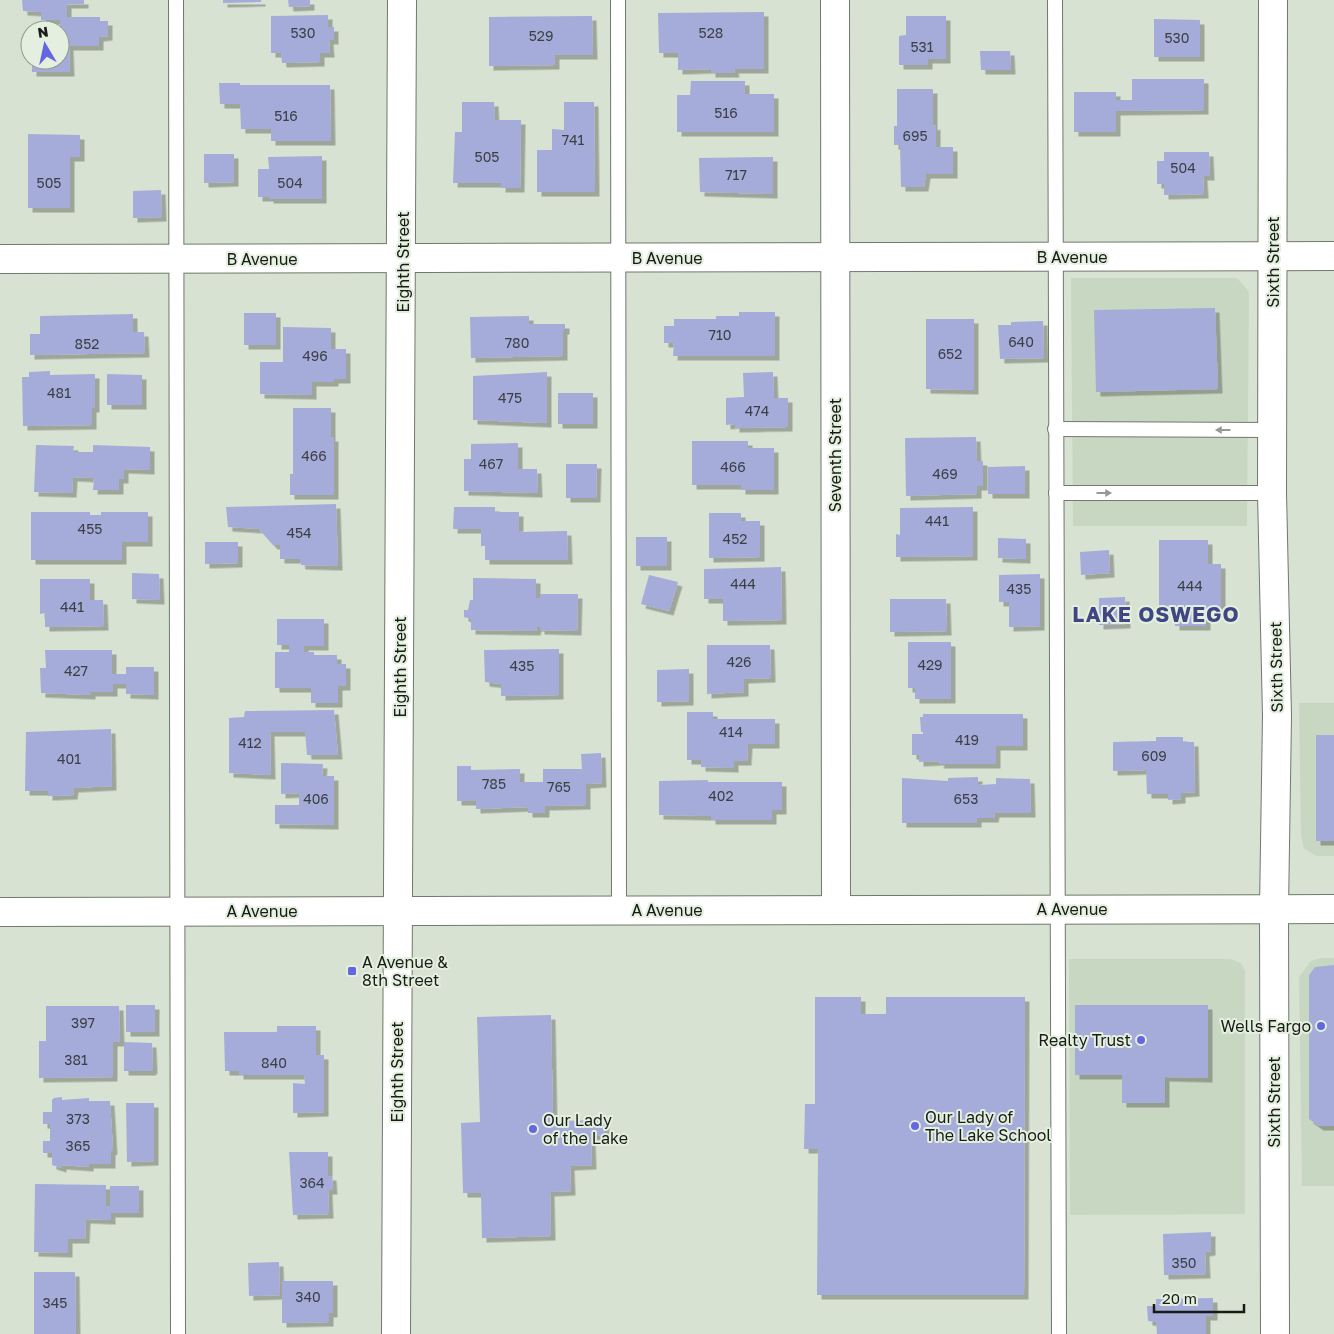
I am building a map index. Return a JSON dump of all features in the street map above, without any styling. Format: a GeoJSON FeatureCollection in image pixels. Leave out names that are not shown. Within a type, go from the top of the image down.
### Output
{"type":"FeatureCollection","features":[{"type":"Feature","properties":{"kind":"street","name":"Eighth Street"},"geometry":{"type":"LineString","coordinates":[[396,1334],[403,258],[402,0]]}},
{"type":"Feature","properties":{"kind":"street","name":"Seventh Street"},"geometry":{"type":"LineString","coordinates":[[835,0],[836,910]]}},
{"type":"Feature","properties":{"kind":"street","name":"Sixth Street"},"geometry":{"type":"LineString","coordinates":[[1272,0],[1272,493],[1277,716],[1274,909],[1275,1334]]}},
{"type":"Feature","properties":{"kind":"street","name":"B Avenue"},"geometry":{"type":"LineString","coordinates":[[0,259],[1334,256]]}},
{"type":"Feature","properties":{"kind":"street","name":"A Avenue"},"geometry":{"type":"LineString","coordinates":[[0,912],[1334,909]]}},
{"type":"Feature","properties":{"kind":"lane"},"geometry":{"type":"LineString","coordinates":[[176,0],[178,1334]]}},
{"type":"Feature","properties":{"kind":"lane"},"geometry":{"type":"LineString","coordinates":[[618,0],[620,910]]}},
{"type":"Feature","properties":{"kind":"lane"},"geometry":{"type":"LineString","coordinates":[[1055,0],[1056,910],[1060,1334]]}},
{"type":"Feature","properties":{"kind":"lane"},"geometry":{"type":"LineString","coordinates":[[1055,429],[1272,430]]}},
{"type":"Feature","properties":{"kind":"lane"},"geometry":{"type":"LineString","coordinates":[[1056,493],[1272,493]]}},
{"type":"Feature","properties":{"kind":"shaded area"},"geometry":{"type":"Polygon","coordinates":[[[1071,278],[1237,278],[1249,292],[1247,526],[1073,526],[1071,278]]]}},
{"type":"Feature","properties":{"kind":"shaded area"},"geometry":{"type":"Polygon","coordinates":[[[1299,703],[1334,703],[1334,856],[1316,856],[1304,848],[1301,836],[1299,703]]]}},
{"type":"Feature","properties":{"kind":"shaded area"},"geometry":{"type":"Polygon","coordinates":[[[1321,958],[1334,958],[1334,1186],[1302,1186],[1299,977],[1311,961],[1321,958]]]}},
{"type":"Feature","properties":{"kind":"shaded area"},"geometry":{"type":"Polygon","coordinates":[[[1069,959],[1230,959],[1241,963],[1245,971],[1245,1214],[1070,1215],[1069,959]]]}},
{"type":"Feature","properties":{"kind":"building"},"geometry":{"type":"Polygon","coordinates":[[[22,0],[84,0],[84,4],[67,4],[67,17],[100,17],[100,21],[108,21],[108,36],[99,37],[99,46],[70,46],[70,20],[41,20],[41,12],[23,11],[22,0]]]}},
{"type":"Feature","properties":{"kind":"building"},"geometry":{"type":"Polygon","coordinates":[[[223,0],[261,0],[261,2],[223,3],[223,0]]]}},
{"type":"Feature","properties":{"kind":"building"},"geometry":{"type":"Polygon","coordinates":[[[288,0],[310,0],[310,6],[289,7],[288,0]]]}},
{"type":"Feature","properties":{"kind":"building"},"geometry":{"type":"Polygon","coordinates":[[[764,12],[764,69],[734,69],[735,73],[711,73],[711,69],[678,70],[678,53],[659,53],[658,13],[764,12]]]}},
{"type":"Feature","properties":{"kind":"building"},"geometry":{"type":"Polygon","coordinates":[[[328,15],[328,27],[334,27],[334,40],[329,40],[330,53],[320,53],[320,62],[282,63],[281,53],[271,53],[271,16],[328,15]]]}},
{"type":"Feature","properties":{"kind":"building"},"geometry":{"type":"Polygon","coordinates":[[[592,16],[593,55],[555,55],[555,65],[489,66],[489,17],[592,16]]]}},
{"type":"Feature","properties":{"kind":"building"},"geometry":{"type":"Polygon","coordinates":[[[906,16],[946,16],[946,59],[928,59],[928,65],[899,65],[899,36],[906,35],[906,16]]]}},
{"type":"Feature","properties":{"kind":"building"},"geometry":{"type":"Polygon","coordinates":[[[1154,19],[1200,20],[1200,57],[1154,57],[1154,19]]]}},
{"type":"Feature","properties":{"kind":"building"},"geometry":{"type":"Polygon","coordinates":[[[980,51],[1010,51],[1011,70],[981,70],[980,51]]]}},
{"type":"Feature","properties":{"kind":"building"},"geometry":{"type":"Polygon","coordinates":[[[32,70],[70,70],[70,72],[32,72],[32,70]]]}},
{"type":"Feature","properties":{"kind":"building"},"geometry":{"type":"Polygon","coordinates":[[[1132,79],[1204,79],[1204,110],[1116,111],[1116,132],[1074,132],[1074,92],[1116,92],[1116,100],[1132,100],[1132,79]]]}},
{"type":"Feature","properties":{"kind":"building"},"geometry":{"type":"Polygon","coordinates":[[[691,81],[745,81],[745,94],[774,94],[774,132],[677,132],[677,95],[690,95],[691,81]]]}},
{"type":"Feature","properties":{"kind":"building"},"geometry":{"type":"Polygon","coordinates":[[[219,83],[240,83],[240,85],[330,85],[331,141],[271,141],[271,129],[241,129],[240,104],[220,104],[219,83]]]}},
{"type":"Feature","properties":{"kind":"building"},"geometry":{"type":"Polygon","coordinates":[[[897,89],[933,89],[933,126],[936,125],[936,147],[953,147],[953,174],[926,174],[924,187],[901,187],[900,145],[894,145],[894,126],[897,126],[897,89]]]}},
{"type":"Feature","properties":{"kind":"building"},"geometry":{"type":"Polygon","coordinates":[[[462,102],[494,102],[495,120],[521,120],[520,188],[501,188],[501,183],[453,183],[455,132],[462,132],[462,102]]]}},
{"type":"Feature","properties":{"kind":"building"},"geometry":{"type":"Polygon","coordinates":[[[564,102],[594,102],[595,192],[537,192],[537,150],[552,150],[552,129],[564,130],[564,102]]]}},
{"type":"Feature","properties":{"kind":"building"},"geometry":{"type":"Polygon","coordinates":[[[28,134],[80,135],[80,157],[70,157],[70,208],[28,208],[28,134]]]}},
{"type":"Feature","properties":{"kind":"building"},"geometry":{"type":"Polygon","coordinates":[[[1164,152],[1209,152],[1210,176],[1203,176],[1204,194],[1164,195],[1164,184],[1157,184],[1157,161],[1164,161],[1164,152]]]}},
{"type":"Feature","properties":{"kind":"building"},"geometry":{"type":"Polygon","coordinates":[[[204,154],[234,154],[234,182],[204,183],[204,154]]]}},
{"type":"Feature","properties":{"kind":"building"},"geometry":{"type":"Polygon","coordinates":[[[322,156],[322,199],[269,199],[269,197],[258,197],[258,169],[269,169],[268,157],[322,156]]]}},
{"type":"Feature","properties":{"kind":"building"},"geometry":{"type":"Polygon","coordinates":[[[773,157],[773,194],[700,192],[699,158],[773,157]]]}},
{"type":"Feature","properties":{"kind":"building"},"geometry":{"type":"Polygon","coordinates":[[[161,190],[162,217],[133,218],[133,191],[161,190]]]}},
{"type":"Feature","properties":{"kind":"building"},"geometry":{"type":"Polygon","coordinates":[[[1215,308],[1218,389],[1096,392],[1094,310],[1215,308]]]}},
{"type":"Feature","properties":{"kind":"building"},"geometry":{"type":"Polygon","coordinates":[[[739,312],[775,312],[775,356],[673,356],[674,343],[664,343],[664,326],[674,326],[674,319],[716,319],[716,316],[739,316],[739,312]]]}},
{"type":"Feature","properties":{"kind":"building"},"geometry":{"type":"Polygon","coordinates":[[[244,313],[276,313],[276,345],[244,345],[244,313]]]}},
{"type":"Feature","properties":{"kind":"building"},"geometry":{"type":"Polygon","coordinates":[[[133,314],[133,332],[144,332],[145,353],[30,355],[30,334],[40,334],[40,316],[133,314]]]}},
{"type":"Feature","properties":{"kind":"building"},"geometry":{"type":"Polygon","coordinates":[[[529,316],[529,324],[565,324],[565,330],[563,330],[563,356],[471,358],[470,317],[529,316]]]}},
{"type":"Feature","properties":{"kind":"building"},"geometry":{"type":"Polygon","coordinates":[[[926,319],[974,319],[974,390],[926,389],[926,319]]]}},
{"type":"Feature","properties":{"kind":"building"},"geometry":{"type":"Polygon","coordinates":[[[1043,321],[1044,358],[1000,359],[998,325],[1011,325],[1011,322],[1043,321]]]}},
{"type":"Feature","properties":{"kind":"building"},"geometry":{"type":"Polygon","coordinates":[[[283,327],[331,328],[331,349],[346,349],[346,379],[334,379],[334,382],[312,382],[312,395],[260,394],[260,362],[283,362],[283,327]]]}},
{"type":"Feature","properties":{"kind":"building"},"geometry":{"type":"Polygon","coordinates":[[[50,371],[50,375],[95,374],[95,408],[92,408],[92,425],[23,426],[22,377],[29,377],[29,372],[50,371]]]}},
{"type":"Feature","properties":{"kind":"building"},"geometry":{"type":"Polygon","coordinates":[[[547,372],[547,423],[473,420],[473,376],[547,372]]]}},
{"type":"Feature","properties":{"kind":"building"},"geometry":{"type":"Polygon","coordinates":[[[773,372],[774,398],[788,398],[788,427],[735,428],[735,424],[726,425],[726,398],[744,397],[743,373],[773,372]]]}},
{"type":"Feature","properties":{"kind":"building"},"geometry":{"type":"Polygon","coordinates":[[[107,374],[142,375],[142,405],[107,405],[107,374]]]}},
{"type":"Feature","properties":{"kind":"building"},"geometry":{"type":"Polygon","coordinates":[[[558,393],[593,393],[593,424],[558,424],[558,393]]]}},
{"type":"Feature","properties":{"kind":"building"},"geometry":{"type":"Polygon","coordinates":[[[293,408],[331,408],[331,437],[334,437],[334,495],[290,495],[290,474],[293,474],[293,408]]]}},
{"type":"Feature","properties":{"kind":"building"},"geometry":{"type":"Polygon","coordinates":[[[976,437],[977,461],[983,461],[983,486],[977,486],[977,494],[906,496],[905,438],[976,437]]]}},
{"type":"Feature","properties":{"kind":"building"},"geometry":{"type":"Polygon","coordinates":[[[692,441],[748,441],[748,448],[774,448],[774,490],[741,490],[741,485],[692,485],[692,441]]]}},
{"type":"Feature","properties":{"kind":"building"},"geometry":{"type":"Polygon","coordinates":[[[518,443],[518,469],[537,469],[538,493],[464,491],[464,459],[471,459],[471,444],[518,443]]]}},
{"type":"Feature","properties":{"kind":"building"},"geometry":{"type":"Polygon","coordinates":[[[36,445],[74,446],[73,452],[93,452],[93,445],[150,447],[150,470],[124,469],[124,479],[119,479],[119,490],[93,490],[94,478],[73,477],[72,493],[34,492],[36,445]]]}},
{"type":"Feature","properties":{"kind":"building"},"geometry":{"type":"Polygon","coordinates":[[[566,464],[597,464],[596,498],[566,498],[566,464]]]}},
{"type":"Feature","properties":{"kind":"building"},"geometry":{"type":"Polygon","coordinates":[[[1025,466],[1025,494],[988,494],[988,467],[1025,466]]]}},
{"type":"Feature","properties":{"kind":"building"},"geometry":{"type":"Polygon","coordinates":[[[336,504],[338,566],[301,565],[300,559],[280,559],[280,545],[273,545],[259,529],[228,527],[226,507],[336,504]]]}},
{"type":"Feature","properties":{"kind":"building"},"geometry":{"type":"Polygon","coordinates":[[[454,507],[495,507],[495,512],[519,512],[519,532],[567,531],[568,560],[485,560],[485,546],[481,546],[481,529],[453,529],[454,507]]]}},
{"type":"Feature","properties":{"kind":"building"},"geometry":{"type":"Polygon","coordinates":[[[973,507],[973,556],[896,557],[896,534],[900,535],[900,508],[973,507]]]}},
{"type":"Feature","properties":{"kind":"building"},"geometry":{"type":"Polygon","coordinates":[[[31,512],[90,512],[90,515],[101,515],[101,512],[148,512],[148,542],[122,542],[122,560],[31,560],[31,512]]]}},
{"type":"Feature","properties":{"kind":"building"},"geometry":{"type":"Polygon","coordinates":[[[709,513],[741,513],[741,521],[760,521],[760,557],[709,558],[709,513]]]}},
{"type":"Feature","properties":{"kind":"building"},"geometry":{"type":"Polygon","coordinates":[[[636,537],[667,537],[667,566],[636,566],[636,537]]]}},
{"type":"Feature","properties":{"kind":"building"},"geometry":{"type":"Polygon","coordinates":[[[998,538],[1026,539],[1026,559],[998,558],[998,538]]]}},
{"type":"Feature","properties":{"kind":"building"},"geometry":{"type":"Polygon","coordinates":[[[1159,540],[1208,540],[1208,564],[1221,564],[1221,609],[1206,609],[1206,626],[1175,626],[1175,609],[1159,609],[1159,540]]]}},
{"type":"Feature","properties":{"kind":"building"},"geometry":{"type":"Polygon","coordinates":[[[205,542],[238,542],[238,563],[205,564],[205,542]]]}},
{"type":"Feature","properties":{"kind":"building"},"geometry":{"type":"Polygon","coordinates":[[[1109,550],[1110,573],[1081,575],[1080,552],[1109,550]]]}},
{"type":"Feature","properties":{"kind":"building"},"geometry":{"type":"Polygon","coordinates":[[[781,567],[782,620],[723,621],[723,599],[704,599],[704,569],[781,567]]]}},
{"type":"Feature","properties":{"kind":"building"},"geometry":{"type":"Polygon","coordinates":[[[132,573],[159,574],[160,600],[132,599],[132,573]]]}},
{"type":"Feature","properties":{"kind":"building"},"geometry":{"type":"Polygon","coordinates":[[[1040,574],[1040,626],[1009,627],[1009,602],[999,602],[999,575],[1040,574]]]}},
{"type":"Feature","properties":{"kind":"building"},"geometry":{"type":"Polygon","coordinates":[[[649,575],[678,582],[669,611],[641,604],[649,575]]]}},
{"type":"Feature","properties":{"kind":"building"},"geometry":{"type":"Polygon","coordinates":[[[473,578],[536,579],[536,598],[540,598],[540,594],[578,594],[577,631],[540,630],[540,627],[537,627],[536,631],[471,630],[471,619],[464,617],[464,610],[468,610],[470,600],[473,600],[473,578]]]}},
{"type":"Feature","properties":{"kind":"building"},"geometry":{"type":"Polygon","coordinates":[[[40,579],[90,579],[90,600],[103,600],[104,626],[45,627],[45,613],[40,614],[40,579]]]}},
{"type":"Feature","properties":{"kind":"building"},"geometry":{"type":"Polygon","coordinates":[[[1125,597],[1126,624],[1099,625],[1099,598],[1125,597]]]}},
{"type":"Feature","properties":{"kind":"building"},"geometry":{"type":"Polygon","coordinates":[[[890,599],[946,599],[947,631],[890,632],[890,599]]]}},
{"type":"Feature","properties":{"kind":"building"},"geometry":{"type":"Polygon","coordinates":[[[277,619],[324,619],[324,646],[304,646],[304,652],[314,652],[314,655],[337,655],[337,664],[346,664],[346,686],[338,686],[338,703],[311,703],[311,688],[275,688],[275,652],[289,652],[289,645],[277,645],[277,619]]]}},
{"type":"Feature","properties":{"kind":"building"},"geometry":{"type":"Polygon","coordinates":[[[908,642],[951,642],[951,699],[915,699],[915,688],[908,688],[908,642]]]}},
{"type":"Feature","properties":{"kind":"building"},"geometry":{"type":"Polygon","coordinates":[[[707,645],[770,645],[771,678],[744,679],[744,692],[707,694],[707,645]]]}},
{"type":"Feature","properties":{"kind":"building"},"geometry":{"type":"Polygon","coordinates":[[[559,649],[559,695],[501,696],[501,684],[485,682],[484,650],[559,649]]]}},
{"type":"Feature","properties":{"kind":"building"},"geometry":{"type":"Polygon","coordinates":[[[45,650],[112,650],[112,674],[126,674],[126,667],[154,667],[154,695],[126,694],[126,684],[113,684],[113,692],[91,692],[91,695],[41,693],[40,668],[46,668],[45,650]]]}},
{"type":"Feature","properties":{"kind":"building"},"geometry":{"type":"Polygon","coordinates":[[[689,669],[689,701],[657,702],[657,670],[689,669]]]}},
{"type":"Feature","properties":{"kind":"building"},"geometry":{"type":"Polygon","coordinates":[[[334,710],[338,755],[307,755],[305,732],[270,732],[271,775],[229,773],[229,718],[244,717],[245,711],[334,710]]]}},
{"type":"Feature","properties":{"kind":"building"},"geometry":{"type":"Polygon","coordinates":[[[687,712],[713,712],[713,719],[775,719],[775,744],[748,744],[747,761],[734,761],[734,768],[701,767],[701,760],[687,760],[687,712]]]}},
{"type":"Feature","properties":{"kind":"building"},"geometry":{"type":"Polygon","coordinates":[[[923,714],[1023,714],[1023,746],[996,746],[996,764],[939,764],[940,761],[919,762],[919,755],[912,755],[912,734],[923,734],[921,732],[920,717],[923,717],[923,714]]]}},
{"type":"Feature","properties":{"kind":"building"},"geometry":{"type":"Polygon","coordinates":[[[111,729],[112,786],[74,788],[73,795],[48,796],[48,791],[25,791],[26,732],[111,729]]]}},
{"type":"Feature","properties":{"kind":"building"},"geometry":{"type":"Polygon","coordinates":[[[1316,735],[1334,735],[1334,841],[1316,841],[1316,735]]]}},
{"type":"Feature","properties":{"kind":"building"},"geometry":{"type":"Polygon","coordinates":[[[1156,737],[1183,737],[1183,742],[1194,742],[1195,792],[1181,793],[1181,799],[1168,800],[1168,794],[1147,794],[1146,770],[1113,771],[1113,742],[1156,741],[1156,737]]]}},
{"type":"Feature","properties":{"kind":"building"},"geometry":{"type":"Polygon","coordinates":[[[601,753],[602,783],[586,784],[586,805],[545,806],[545,813],[528,813],[528,807],[476,809],[476,801],[457,801],[457,766],[471,766],[471,770],[520,769],[520,782],[543,782],[543,769],[582,769],[581,754],[601,753]]]}},
{"type":"Feature","properties":{"kind":"building"},"geometry":{"type":"Polygon","coordinates":[[[281,763],[323,764],[322,776],[334,776],[334,825],[275,824],[275,805],[299,805],[299,793],[281,794],[281,763]]]}},
{"type":"Feature","properties":{"kind":"building"},"geometry":{"type":"Polygon","coordinates":[[[978,777],[978,785],[996,784],[996,778],[1030,779],[1031,813],[995,813],[994,818],[977,818],[977,823],[902,823],[902,778],[948,781],[948,778],[978,777]]]}},
{"type":"Feature","properties":{"kind":"building"},"geometry":{"type":"Polygon","coordinates":[[[708,780],[708,782],[782,782],[782,810],[772,810],[772,820],[711,820],[711,816],[659,815],[659,781],[708,780]]]}},
{"type":"Feature","properties":{"kind":"building","name":"Wells Fargo"},"geometry":{"type":"Polygon","coordinates":[[[1334,965],[1334,1126],[1319,1126],[1309,1119],[1309,975],[1315,967],[1334,965]]]}},
{"type":"Feature","properties":{"kind":"building","name":"Our Lady of The Lake School"},"geometry":{"type":"Polygon","coordinates":[[[815,997],[861,997],[861,1014],[886,1014],[886,997],[1025,997],[1024,1295],[817,1295],[818,1149],[804,1149],[805,1104],[815,1104],[815,997]]]}},
{"type":"Feature","properties":{"kind":"building"},"geometry":{"type":"Polygon","coordinates":[[[126,1005],[155,1005],[155,1032],[126,1032],[126,1005]]]}},
{"type":"Feature","properties":{"kind":"building","name":"Realty Trust"},"geometry":{"type":"Polygon","coordinates":[[[1075,1005],[1208,1005],[1208,1078],[1165,1077],[1165,1103],[1122,1103],[1122,1075],[1075,1075],[1075,1005]]]}},
{"type":"Feature","properties":{"kind":"building"},"geometry":{"type":"Polygon","coordinates":[[[46,1006],[119,1006],[120,1042],[113,1042],[113,1077],[39,1078],[39,1041],[46,1041],[46,1006]]]}},
{"type":"Feature","properties":{"kind":"building","name":"Our Lady of the Lake"},"geometry":{"type":"Polygon","coordinates":[[[551,1015],[553,1121],[605,1120],[605,1135],[591,1136],[592,1165],[570,1166],[571,1191],[550,1192],[551,1236],[482,1238],[481,1193],[463,1193],[461,1123],[480,1122],[477,1017],[551,1015]]]}},
{"type":"Feature","properties":{"kind":"building"},"geometry":{"type":"Polygon","coordinates":[[[277,1026],[316,1026],[316,1055],[324,1055],[324,1112],[293,1113],[293,1083],[305,1084],[304,1075],[239,1075],[239,1071],[225,1071],[224,1032],[277,1032],[277,1026]]]}},
{"type":"Feature","properties":{"kind":"building"},"geometry":{"type":"Polygon","coordinates":[[[124,1042],[152,1043],[153,1069],[151,1071],[124,1071],[124,1042]]]}},
{"type":"Feature","properties":{"kind":"building"},"geometry":{"type":"Polygon","coordinates":[[[62,1097],[62,1100],[89,1098],[89,1101],[110,1101],[113,1150],[111,1151],[111,1164],[89,1164],[89,1167],[62,1165],[62,1168],[52,1165],[52,1153],[43,1153],[43,1141],[50,1141],[50,1124],[43,1124],[43,1112],[52,1112],[52,1100],[62,1097]]]}},
{"type":"Feature","properties":{"kind":"building"},"geometry":{"type":"Polygon","coordinates":[[[126,1103],[154,1103],[154,1161],[127,1162],[126,1103]]]}},
{"type":"Feature","properties":{"kind":"building"},"geometry":{"type":"Polygon","coordinates":[[[289,1152],[328,1152],[328,1176],[332,1176],[333,1190],[328,1190],[329,1214],[293,1215],[289,1152]]]}},
{"type":"Feature","properties":{"kind":"building"},"geometry":{"type":"Polygon","coordinates":[[[35,1184],[106,1185],[106,1206],[110,1206],[110,1186],[139,1186],[139,1213],[111,1213],[111,1220],[86,1219],[85,1239],[68,1239],[68,1253],[34,1252],[35,1184]]]}},
{"type":"Feature","properties":{"kind":"building"},"geometry":{"type":"Polygon","coordinates":[[[1211,1232],[1211,1251],[1205,1252],[1206,1274],[1164,1275],[1163,1234],[1211,1232]]]}},
{"type":"Feature","properties":{"kind":"building"},"geometry":{"type":"Polygon","coordinates":[[[279,1262],[280,1295],[249,1296],[248,1263],[279,1262]]]}},
{"type":"Feature","properties":{"kind":"building"},"geometry":{"type":"Polygon","coordinates":[[[34,1272],[75,1272],[76,1334],[34,1334],[34,1272]]]}},
{"type":"Feature","properties":{"kind":"building"},"geometry":{"type":"Polygon","coordinates":[[[282,1281],[333,1281],[333,1313],[329,1313],[329,1322],[282,1323],[282,1281]]]}},
{"type":"Feature","properties":{"kind":"building"},"geometry":{"type":"Polygon","coordinates":[[[1213,1298],[1213,1316],[1206,1316],[1206,1334],[1157,1334],[1156,1322],[1148,1321],[1147,1306],[1156,1306],[1156,1299],[1213,1298]]]}},
{"type":"Feature","properties":{"kind":"place","name":"A Avenue & 8th Street"},"geometry":{"type":"Point","coordinates":[352,971]}},
{"type":"Feature","properties":{"kind":"place","name":"Wells Fargo"},"geometry":{"type":"Point","coordinates":[1321,1026]}},
{"type":"Feature","properties":{"kind":"place","name":"Realty Trust"},"geometry":{"type":"Point","coordinates":[1141,1040]}},
{"type":"Feature","properties":{"kind":"place","name":"Our Lady of The Lake School"},"geometry":{"type":"Point","coordinates":[915,1126]}},
{"type":"Feature","properties":{"kind":"place","name":"Our Lady of the Lake"},"geometry":{"type":"Point","coordinates":[533,1129]}},
{"type":"Feature","properties":{"kind":"district","name":"LAKE OSWEGO"},"geometry":{"type":"Point","coordinates":[1156,615]}}]}
